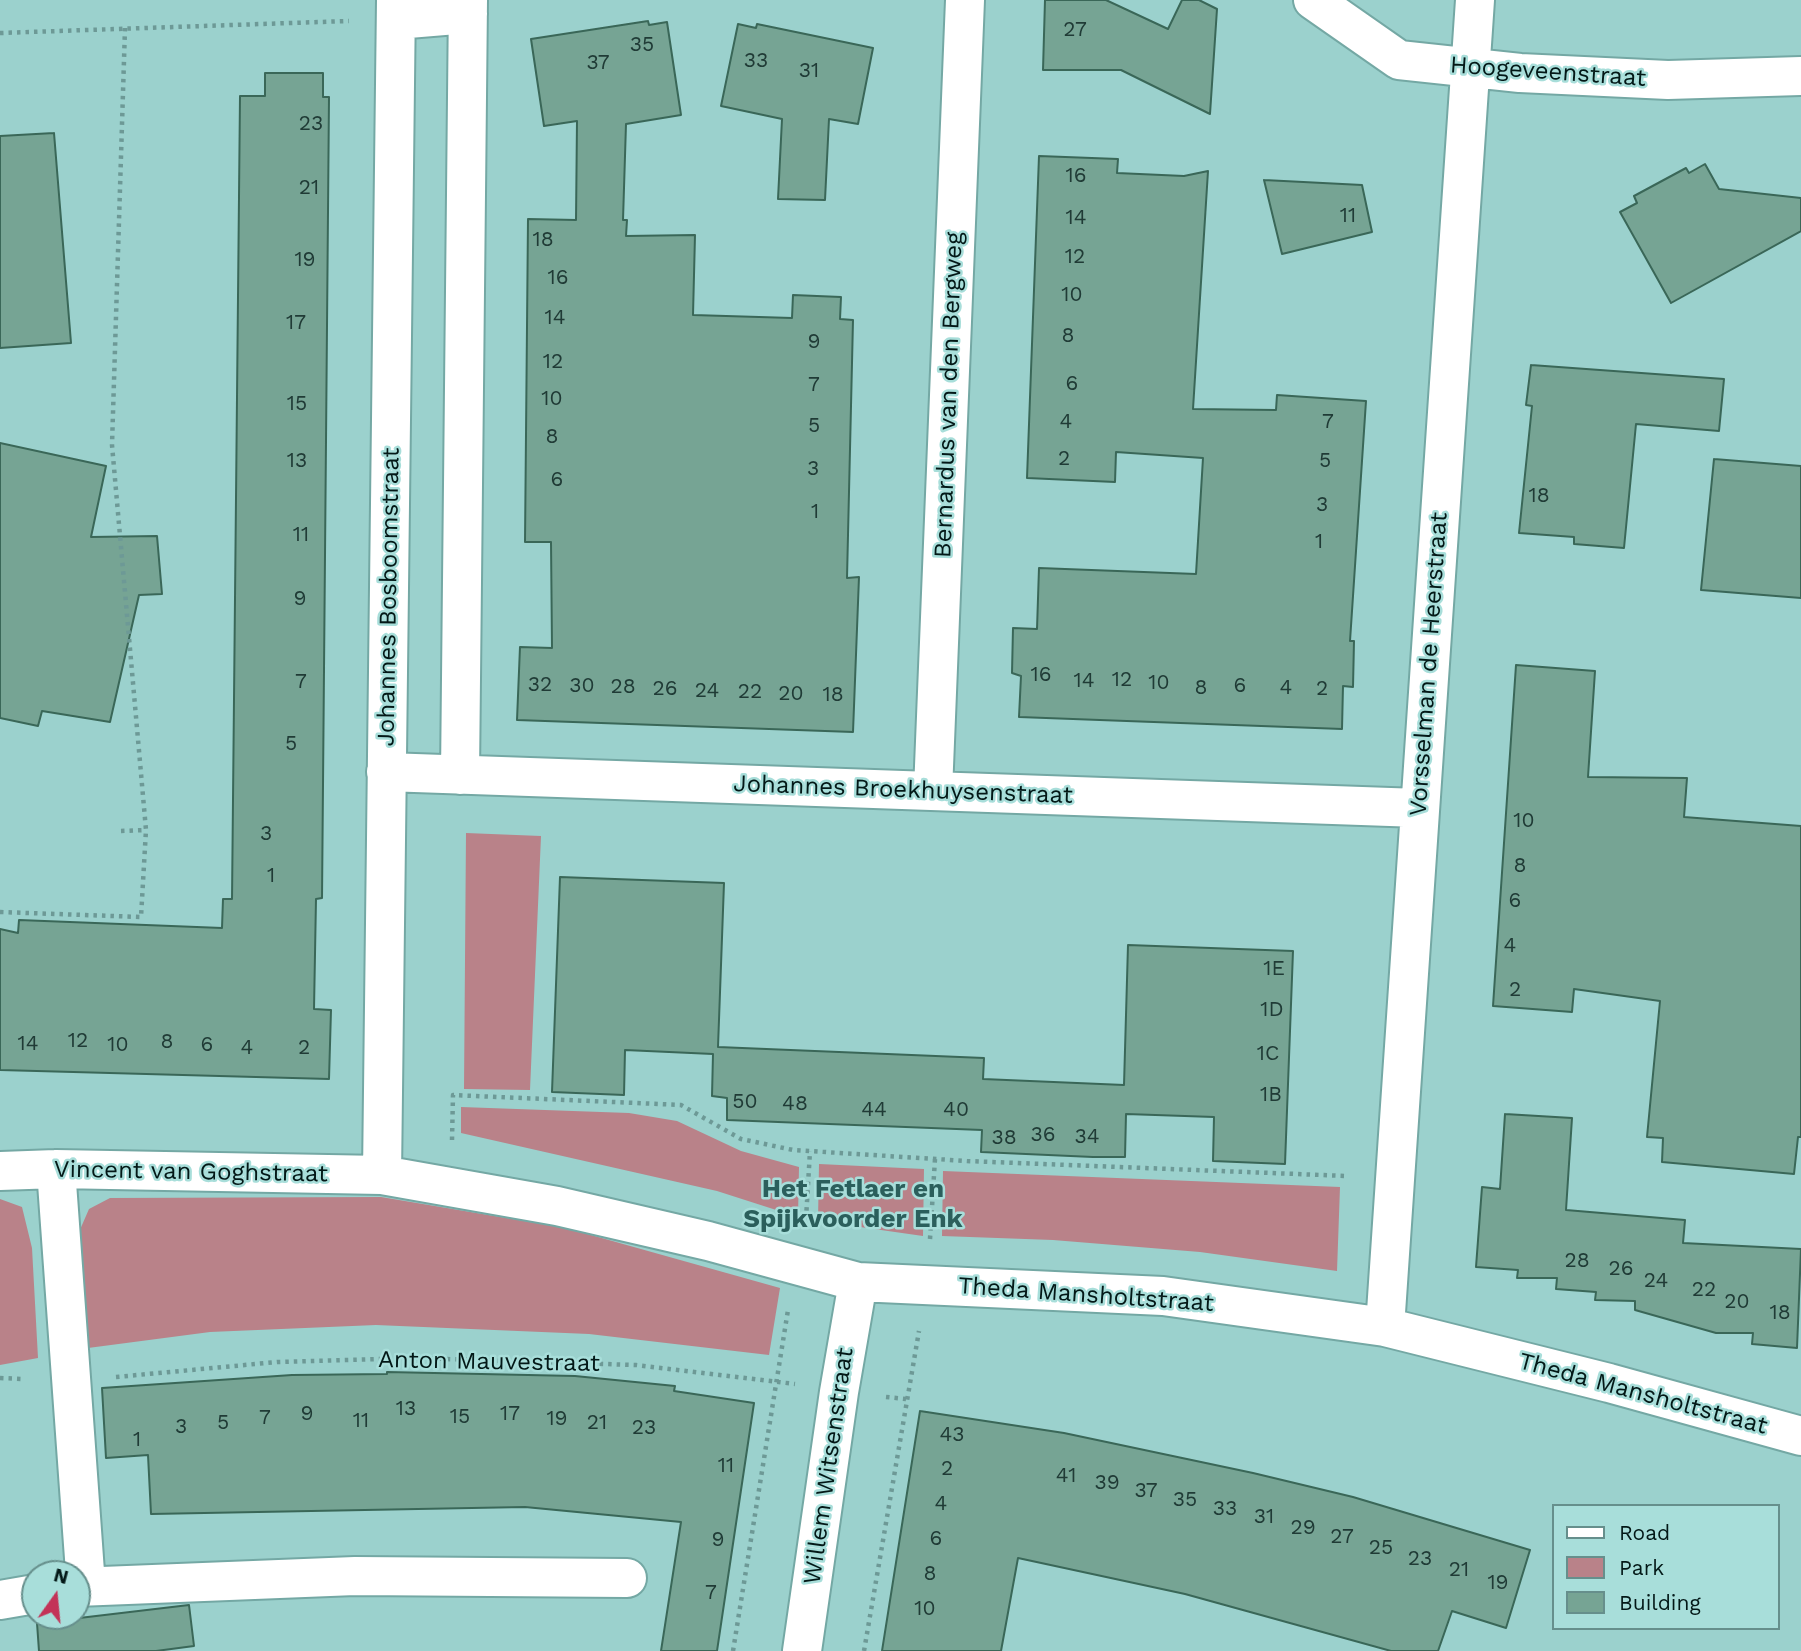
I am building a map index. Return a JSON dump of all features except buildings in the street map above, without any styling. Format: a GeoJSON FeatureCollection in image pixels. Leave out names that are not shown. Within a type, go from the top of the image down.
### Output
{"type":"FeatureCollection","features":[{"type":"Feature","properties":{"kind":"street","name":"Bernardus van den Bergweg"},"geometry":{"type":"LineString","coordinates":[[933,791],[965,0]]}},
{"type":"Feature","properties":{"kind":"street","name":"Hoogeveenstraat"},"geometry":{"type":"LineString","coordinates":[[1313,0],[1399,60],[1470,68],[1668,80],[1801,76]]}},
{"type":"Feature","properties":{"kind":"street","name":"Vorsselman de Heerstraat"},"geometry":{"type":"LineString","coordinates":[[1385,1327],[1475,0]]}},
{"type":"Feature","properties":{"kind":"street"},"geometry":{"type":"LineString","coordinates":[[396,10],[468,7],[460,775]]}},
{"type":"Feature","properties":{"kind":"street","name":"Johannes Bosboomstraat"},"geometry":{"type":"LineString","coordinates":[[382,1175],[396,10]]}},
{"type":"Feature","properties":{"kind":"street","name":"Johannes Broekhuysenstraat"},"geometry":{"type":"LineString","coordinates":[[387,772],[1419,807]]}},
{"type":"Feature","properties":{"kind":"street"},"geometry":{"type":"LineString","coordinates":[[56,1169],[81,1560]]}},
{"type":"Feature","properties":{"kind":"street","name":"Vincent van Goghstraat"},"geometry":{"type":"LineString","coordinates":[[0,1171],[56,1169],[382,1175]]}},
{"type":"Feature","properties":{"kind":"street","name":"Theda Mansholtstraat"},"geometry":{"type":"LineString","coordinates":[[382,1175],[451,1186],[695,1238],[858,1282],[1163,1296],[1385,1327],[1609,1383],[1801,1436]]}},
{"type":"Feature","properties":{"kind":"street","name":"Willem Witsenstraat"},"geometry":{"type":"LineString","coordinates":[[802,1651],[839,1392],[858,1282]]}},
{"type":"Feature","properties":{"kind":"street"},"geometry":{"type":"LineString","coordinates":[[91,1586],[355,1576],[627,1577]]}},
{"type":"Feature","properties":{"kind":"street"},"geometry":{"type":"LineString","coordinates":[[0,1600],[21,1596]]}},
{"type":"Feature","properties":{"kind":"path"},"geometry":{"type":"LineString","coordinates":[[0,33],[125,28],[396,10]]}},
{"type":"Feature","properties":{"kind":"path"},"geometry":{"type":"LineString","coordinates":[[0,912],[141,918],[146,830],[112,445],[125,28]]}},
{"type":"Feature","properties":{"kind":"path"},"geometry":{"type":"LineString","coordinates":[[121,831],[146,830]]}},
{"type":"Feature","properties":{"kind":"path"},"geometry":{"type":"LineString","coordinates":[[451,1186],[453,1095],[681,1105],[741,1139],[810,1151],[935,1159],[1351,1176]]}},
{"type":"Feature","properties":{"kind":"path"},"geometry":{"type":"LineString","coordinates":[[733,1651],[774,1380],[806,1223],[810,1151]]}},
{"type":"Feature","properties":{"kind":"path"},"geometry":{"type":"LineString","coordinates":[[864,1651],[928,1285],[935,1159]]}},
{"type":"Feature","properties":{"kind":"path","name":"Anton Mauvestraat"},"geometry":{"type":"LineString","coordinates":[[0,1378],[71,1382],[277,1362],[414,1358],[636,1365],[774,1380],[839,1392],[906,1399]]}},
{"type":"Feature","properties":{"kind":"green space"},"geometry":{"type":"Polygon","coordinates":[[[466,833],[541,836],[530,1090],[464,1089],[466,833]]]}},
{"type":"Feature","properties":{"kind":"green space"},"geometry":{"type":"Polygon","coordinates":[[[461,1107],[629,1113],[677,1121],[741,1151],[799,1167],[798,1217],[717,1191],[461,1133],[461,1107]]]}},
{"type":"Feature","properties":{"kind":"green space"},"geometry":{"type":"Polygon","coordinates":[[[819,1164],[924,1169],[923,1236],[818,1221],[819,1164]]]}},
{"type":"Feature","properties":{"kind":"green space"},"geometry":{"type":"Polygon","coordinates":[[[943,1171],[1340,1187],[1337,1271],[1200,1252],[1053,1240],[942,1236],[943,1171]]]}},
{"type":"Feature","properties":{"kind":"green space"},"geometry":{"type":"Polygon","coordinates":[[[381,1197],[566,1228],[780,1288],[769,1355],[589,1334],[376,1325],[210,1332],[88,1348],[79,1276],[79,1232],[89,1209],[110,1198],[381,1197]]]}},
{"type":"Feature","properties":{"kind":"green space"},"geometry":{"type":"Polygon","coordinates":[[[0,1199],[22,1207],[32,1248],[38,1358],[0,1365],[0,1199]]]}},
{"type":"Feature","properties":{"kind":"district","name":"Het Fetlaer en Spijkvoorder Enk"},"geometry":{"type":"Point","coordinates":[853,1204]}}]}
